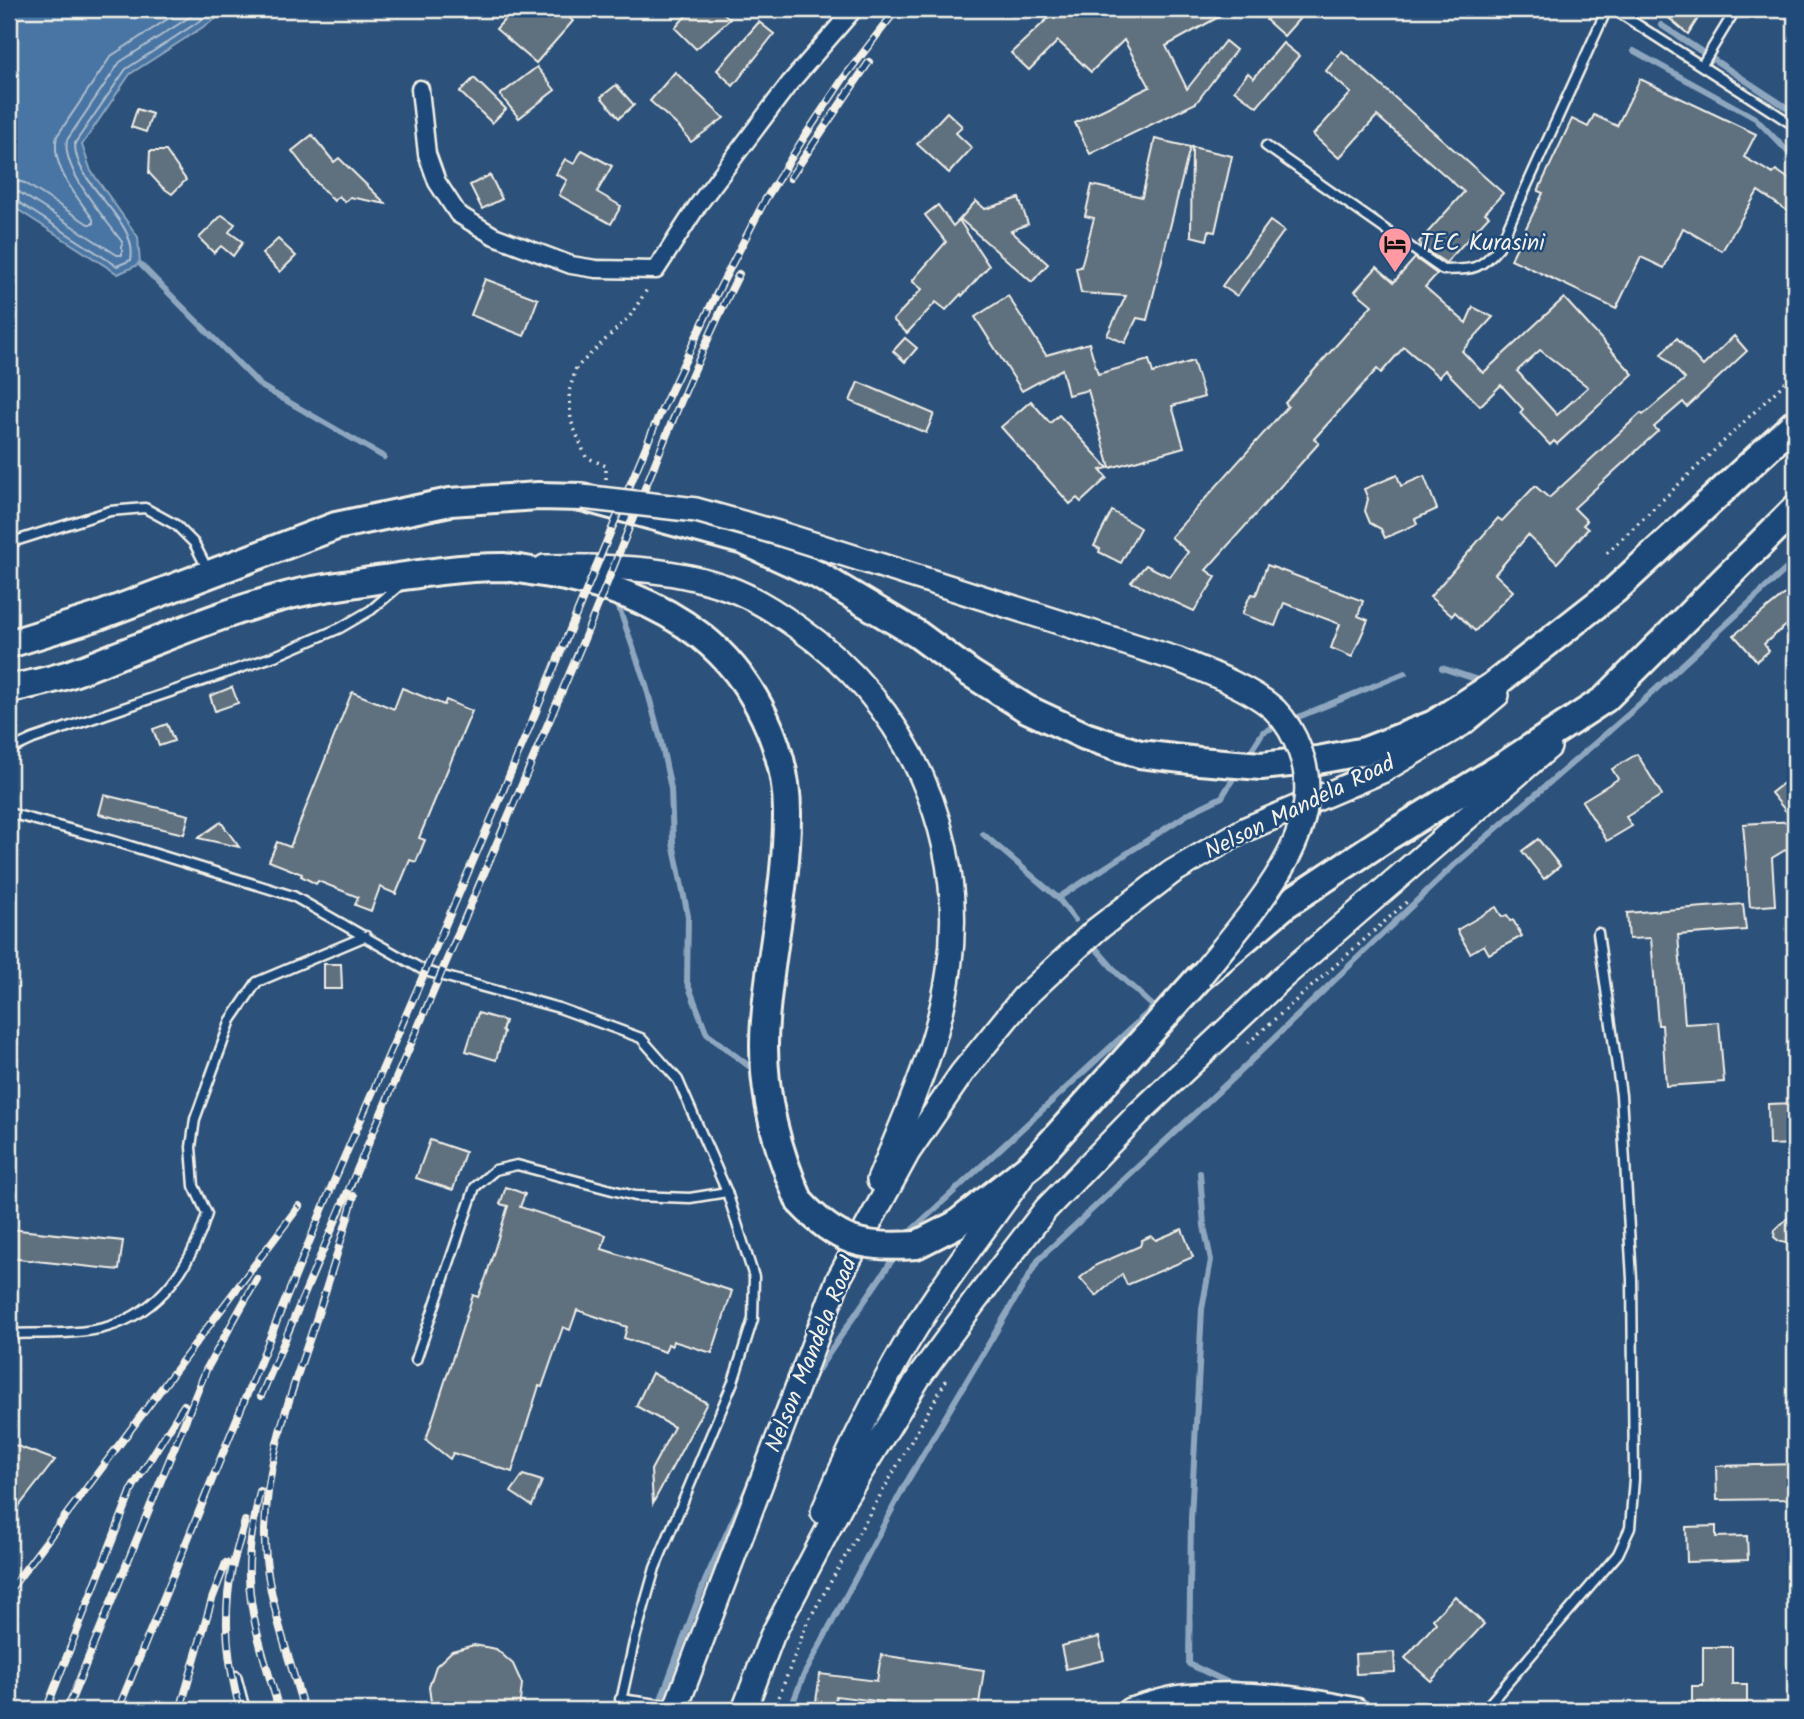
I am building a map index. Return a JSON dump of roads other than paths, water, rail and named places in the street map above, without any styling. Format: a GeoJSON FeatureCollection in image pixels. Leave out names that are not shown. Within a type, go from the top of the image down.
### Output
{"type":"FeatureCollection","features":[{"type":"Feature","properties":{"kind":"main road","name":"Nelson Mandela Road"},"geometry":{"type":"LineString","coordinates":[[675,1709],[838,1280],[908,1152],[962,1073],[1023,998],[1096,930],[1172,872],[1246,829],[1382,771],[1462,724],[1527,671],[1795,423]]}},
{"type":"Feature","properties":{"kind":"main road"},"geometry":{"type":"LineString","coordinates":[[9,644],[96,617],[336,526],[450,502],[538,496],[582,497],[696,510],[778,533],[1176,659],[1217,676],[1275,710],[1296,738],[1309,789],[1304,823],[1288,858],[1199,978],[1031,1164],[953,1273],[896,1362],[839,1474],[744,1710]]}},
{"type":"Feature","properties":{"kind":"main road"},"geometry":{"type":"LineString","coordinates":[[582,497],[744,541],[818,575],[917,634],[970,673],[1027,709],[1085,736],[1140,754],[1212,762],[1261,766],[1318,760],[1365,751],[1434,724],[1492,687],[1615,590]]}},
{"type":"Feature","properties":{"kind":"main road"},"geometry":{"type":"LineString","coordinates":[[772,1636],[844,1499],[919,1377],[1046,1209],[1138,1114],[1283,977],[1605,699],[1795,509]]}},
{"type":"Feature","properties":{"kind":"main road"},"geometry":{"type":"LineString","coordinates":[[9,689],[68,674],[199,624],[288,595],[412,574],[505,567],[607,566],[672,573],[728,588],[770,608],[824,646],[871,692],[908,749],[932,798],[946,847],[953,913],[950,968],[940,1022],[838,1280]]}},
{"type":"Feature","properties":{"kind":"main road"},"geometry":{"type":"LineString","coordinates":[[505,567],[567,577],[627,594],[661,610],[720,650],[746,683],[765,718],[780,759],[787,814],[782,888],[765,1023],[765,1078],[774,1130],[787,1173],[800,1202],[816,1220],[837,1234],[860,1243],[883,1247],[916,1245],[955,1225],[1031,1164]]}},
{"type":"Feature","properties":{"kind":"main road"},"geometry":{"type":"LineString","coordinates":[[1199,978],[1285,905],[1605,699]]}},
{"type":"Feature","properties":{"kind":"main road"},"geometry":{"type":"LineString","coordinates":[[1130,1710],[1181,1697],[1220,1696],[1275,1697],[1356,1710]]}},
{"type":"Feature","properties":{"kind":"street"},"geometry":{"type":"LineString","coordinates":[[419,89],[427,154],[437,182],[458,214],[494,236],[571,265],[596,269],[656,270],[698,205],[781,95],[854,9]]}},
{"type":"Feature","properties":{"kind":"lane"},"geometry":{"type":"LineString","coordinates":[[1266,146],[1443,270],[1471,269],[1485,264],[1499,247],[1607,9]]}},
{"type":"Feature","properties":{"kind":"lane"},"geometry":{"type":"LineString","coordinates":[[1613,9],[1795,126]]}},
{"type":"Feature","properties":{"kind":"lane"},"geometry":{"type":"LineString","coordinates":[[1702,65],[1736,9]]}},
{"type":"Feature","properties":{"kind":"lane"},"geometry":{"type":"LineString","coordinates":[[9,543],[110,511],[145,508],[176,525],[194,542],[211,573]]}},
{"type":"Feature","properties":{"kind":"lane"},"geometry":{"type":"LineString","coordinates":[[9,750],[33,739],[275,656],[340,628],[371,610],[412,574]]}},
{"type":"Feature","properties":{"kind":"lane"},"geometry":{"type":"LineString","coordinates":[[9,813],[114,841],[293,896],[425,971],[559,1008],[641,1038],[678,1080],[727,1192],[754,1277],[753,1319],[733,1382],[655,1568],[619,1710]]}},
{"type":"Feature","properties":{"kind":"lane"},"geometry":{"type":"LineString","coordinates":[[1484,1710],[1618,1554],[1630,1528],[1634,1479],[1632,1279],[1621,1095],[1598,933]]}},
{"type":"Feature","properties":{"kind":"lane"},"geometry":{"type":"LineString","coordinates":[[9,1334],[106,1327],[142,1312],[169,1288],[198,1242],[206,1214],[194,1186],[191,1147],[195,1118],[231,1020],[257,982],[366,936]]}},
{"type":"Feature","properties":{"kind":"lane"},"geometry":{"type":"LineString","coordinates":[[416,1360],[475,1187],[495,1170],[517,1165],[635,1196],[690,1198],[727,1192]]}},
{"type":"Feature","properties":{"kind":"lane"},"geometry":{"type":"LineString","coordinates":[[236,1676],[245,1710]]}},
{"type":"Feature","properties":{"kind":"lane"},"geometry":{"type":"LineString","coordinates":[[620,1699],[675,1709]]}},
{"type":"Feature","properties":{"kind":"water"},"geometry":{"type":"Polygon","coordinates":[[[9,9],[231,9],[130,74],[82,145],[91,171],[138,237],[140,264],[118,274],[9,204],[9,9]]]}},
{"type":"Feature","properties":{"kind":"waterway"},"geometry":{"type":"LineString","coordinates":[[1661,25],[1795,113]]}},
{"type":"Feature","properties":{"kind":"waterway"},"geometry":{"type":"LineString","coordinates":[[1634,51],[1755,118],[1795,159]]}},
{"type":"Feature","properties":{"kind":"waterway"},"geometry":{"type":"LineString","coordinates":[[140,264],[261,386],[384,457]]}},
{"type":"Feature","properties":{"kind":"waterway"},"geometry":{"type":"LineString","coordinates":[[790,1710],[803,1677],[905,1485],[1039,1259],[1236,1075],[1453,866],[1630,713],[1795,561]]}},
{"type":"Feature","properties":{"kind":"waterway"},"geometry":{"type":"LineString","coordinates":[[617,602],[645,682],[671,789],[673,843],[688,916],[687,982],[707,1034],[758,1073]]}},
{"type":"Feature","properties":{"kind":"waterway"},"geometry":{"type":"LineString","coordinates":[[1442,668],[1481,681]]}},
{"type":"Feature","properties":{"kind":"waterway"},"geometry":{"type":"LineString","coordinates":[[1291,720],[1405,673]]}},
{"type":"Feature","properties":{"kind":"waterway"},"geometry":{"type":"LineString","coordinates":[[1247,757],[1263,732],[1281,724]]}},
{"type":"Feature","properties":{"kind":"waterway"},"geometry":{"type":"LineString","coordinates":[[1058,898],[1191,812],[1222,797],[1237,772]]}},
{"type":"Feature","properties":{"kind":"waterway"},"geometry":{"type":"LineString","coordinates":[[983,834],[1058,898],[1075,920]]}},
{"type":"Feature","properties":{"kind":"waterway"},"geometry":{"type":"LineString","coordinates":[[907,1238],[912,1230],[1154,1007],[1118,974],[1092,944]]}},
{"type":"Feature","properties":{"kind":"waterway"},"geometry":{"type":"LineString","coordinates":[[1200,1173],[1204,1226],[1211,1260],[1202,1309],[1191,1518],[1189,1664],[1227,1682],[1246,1685]]}},
{"type":"Feature","properties":{"kind":"waterway"},"geometry":{"type":"LineString","coordinates":[[809,1383],[897,1253]]}},
{"type":"Feature","properties":{"kind":"waterway"},"geometry":{"type":"LineString","coordinates":[[657,1710],[705,1581],[750,1482]]}},
{"type":"Feature","properties":{"kind":"railway"},"geometry":{"type":"LineString","coordinates":[[118,1710],[334,1181],[493,815],[657,420],[715,297],[765,200],[843,79],[897,9]]}},
{"type":"Feature","properties":{"kind":"railway"},"geometry":{"type":"LineString","coordinates":[[790,178],[869,62]]}},
{"type":"Feature","properties":{"kind":"railway"},"geometry":{"type":"LineString","coordinates":[[261,1396],[574,663],[674,418],[739,274]]}},
{"type":"Feature","properties":{"kind":"railway"},"geometry":{"type":"LineString","coordinates":[[304,1710],[270,1586],[265,1545],[268,1487],[296,1377],[354,1196]]}},
{"type":"Feature","properties":{"kind":"railway"},"geometry":{"type":"LineString","coordinates":[[9,1591],[299,1206]]}},
{"type":"Feature","properties":{"kind":"railway"},"geometry":{"type":"LineString","coordinates":[[67,1710],[206,1370],[257,1279]]}},
{"type":"Feature","properties":{"kind":"railway"},"geometry":{"type":"LineString","coordinates":[[46,1710],[133,1487],[184,1405]]}},
{"type":"Feature","properties":{"kind":"railway"},"geometry":{"type":"LineString","coordinates":[[260,1491],[250,1544],[250,1594],[256,1628],[279,1710]]}},
{"type":"Feature","properties":{"kind":"railway"},"geometry":{"type":"LineString","coordinates":[[240,1710],[230,1662],[227,1612],[231,1572],[245,1521]]}},
{"type":"Feature","properties":{"kind":"railway"},"geometry":{"type":"LineString","coordinates":[[180,1710],[212,1599],[226,1563]]}},
{"type":"Feature","properties":{"kind":"place","name":"TEC Kurasini"},"geometry":{"type":"Point","coordinates":[1395,274]}}]}
